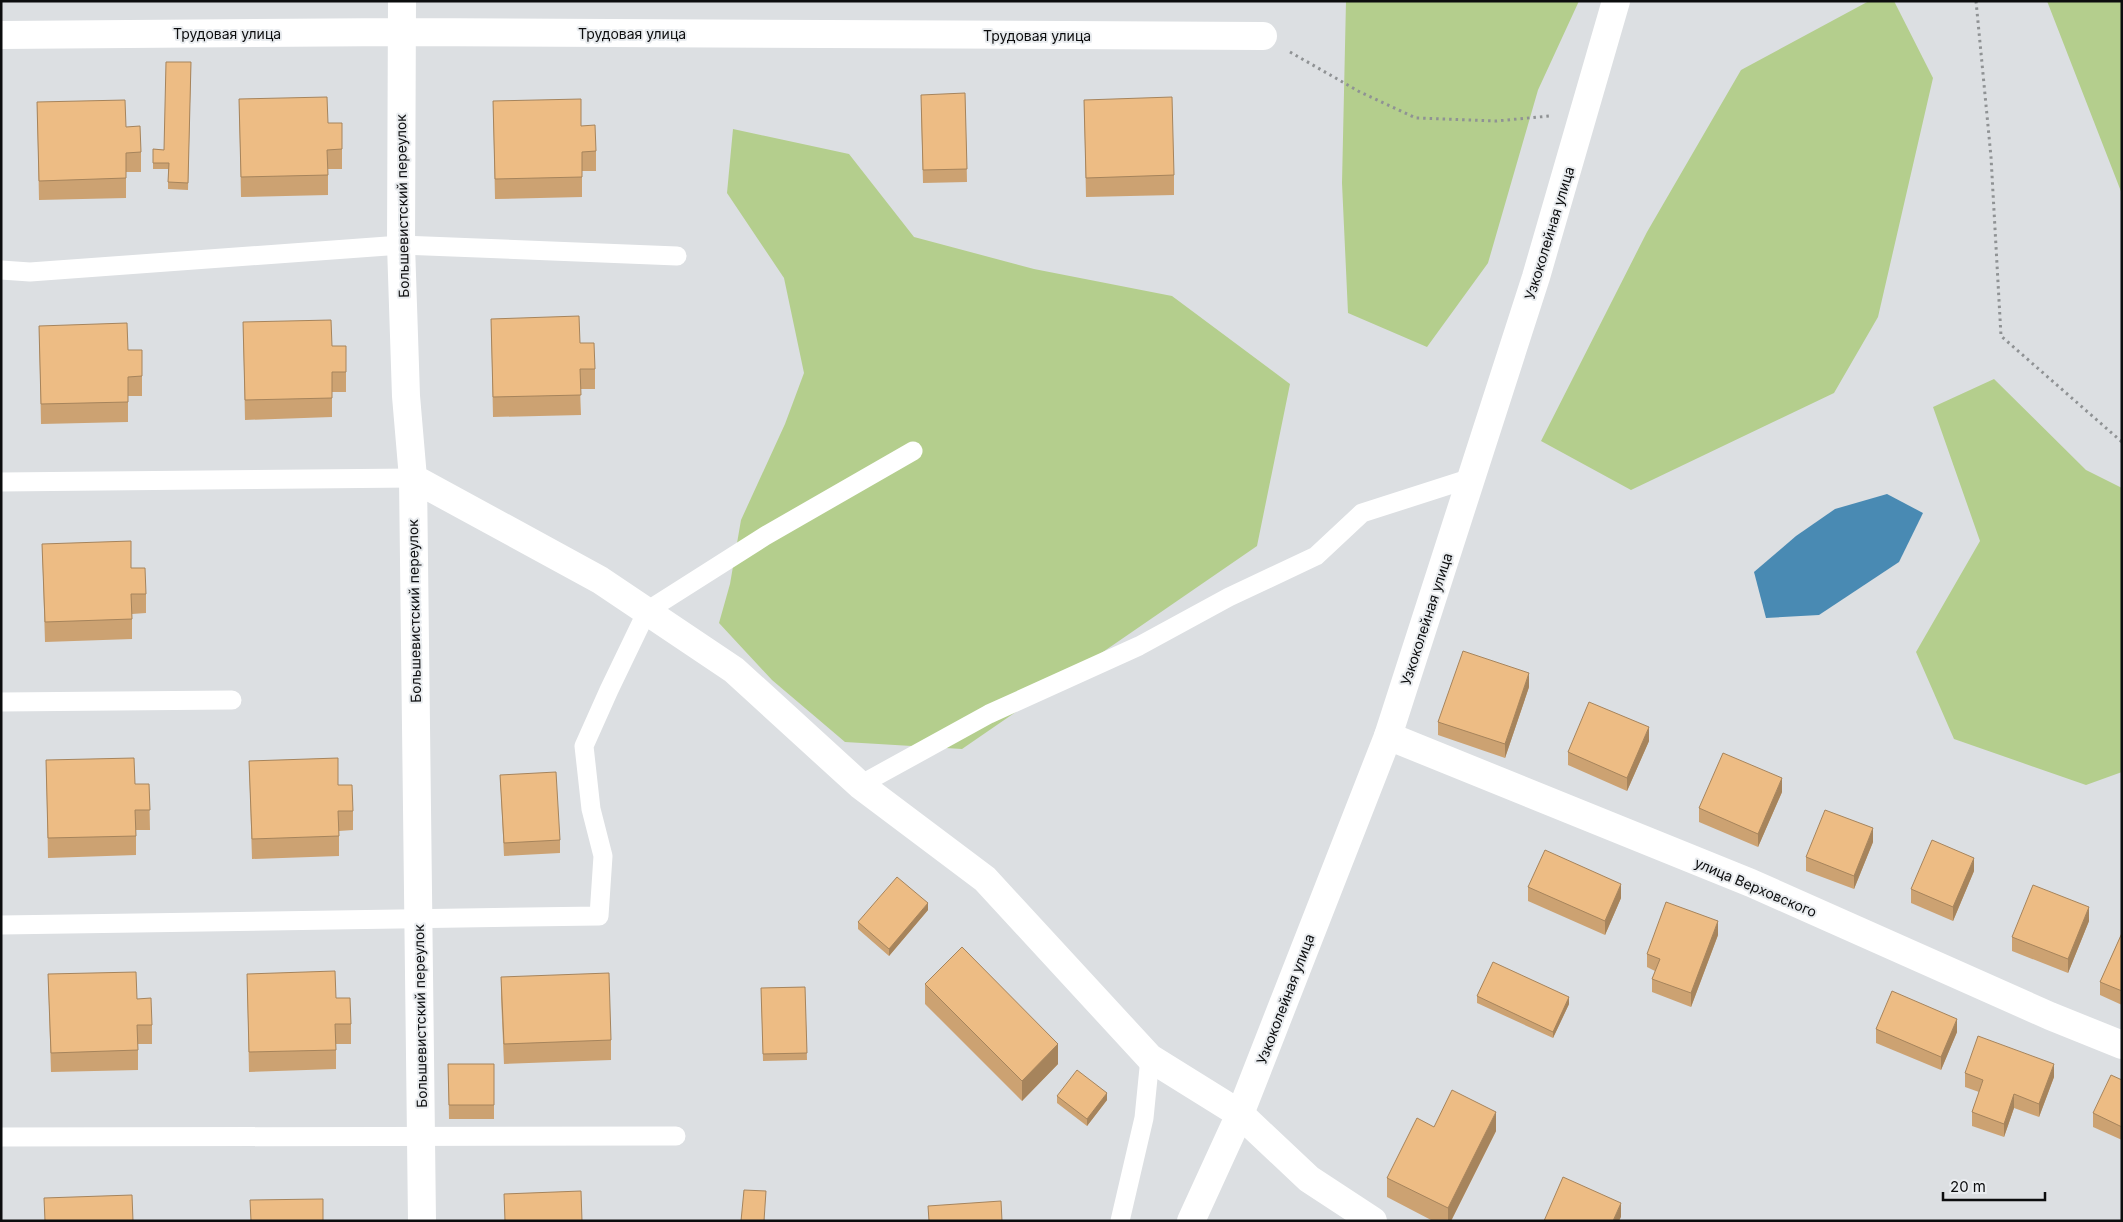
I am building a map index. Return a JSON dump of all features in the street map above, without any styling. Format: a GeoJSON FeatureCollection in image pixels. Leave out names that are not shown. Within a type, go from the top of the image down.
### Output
{"type":"FeatureCollection","features":[{"type":"Feature","properties":{"kind":"street","name":"Большевистский переулок"},"geometry":{"type":"LineString","coordinates":[[402,1],[401,245],[406,396],[413,478],[422,1221]]}},
{"type":"Feature","properties":{"kind":"street","name":"Узкоколейная улица"},"geometry":{"type":"LineString","coordinates":[[1191,1221],[1240,1114],[1388,736],[1536,277],[1616,1]]}},
{"type":"Feature","properties":{"kind":"street","name":"Трудовая улица"},"geometry":{"type":"LineString","coordinates":[[1,34],[401,32],[1263,36]]}},
{"type":"Feature","properties":{"kind":"street"},"geometry":{"type":"LineString","coordinates":[[413,478],[600,580],[734,670],[860,785],[985,879],[1150,1058],[1240,1114],[1309,1179],[1372,1221]]}},
{"type":"Feature","properties":{"kind":"street","name":"улица Верховского"},"geometry":{"type":"LineString","coordinates":[[1388,736],[1752,883],[2050,1016],[2122,1046]]}},
{"type":"Feature","properties":{"kind":"lane"},"geometry":{"type":"LineString","coordinates":[[1,270],[30,272],[401,245],[677,256]]}},
{"type":"Feature","properties":{"kind":"lane"},"geometry":{"type":"LineString","coordinates":[[1,925],[599,916],[603,856],[591,809],[584,746],[647,611],[765,536],[913,451]]}},
{"type":"Feature","properties":{"kind":"lane"},"geometry":{"type":"LineString","coordinates":[[1,482],[413,478]]}},
{"type":"Feature","properties":{"kind":"lane"},"geometry":{"type":"LineString","coordinates":[[860,785],[989,714],[1139,646],[1229,597],[1316,556],[1362,513],[1471,478]]}},
{"type":"Feature","properties":{"kind":"lane"},"geometry":{"type":"LineString","coordinates":[[1,702],[232,700]]}},
{"type":"Feature","properties":{"kind":"lane"},"geometry":{"type":"LineString","coordinates":[[1120,1221],[1144,1118],[1150,1058]]}},
{"type":"Feature","properties":{"kind":"lane"},"geometry":{"type":"LineString","coordinates":[[1,1136],[421,1138],[676,1136]]}},
{"type":"Feature","properties":{"kind":"path"},"geometry":{"type":"LineString","coordinates":[[1976,1],[1991,157],[2001,336],[2122,442]]}},
{"type":"Feature","properties":{"kind":"path"},"geometry":{"type":"LineString","coordinates":[[1263,36],[1360,92],[1416,118],[1497,121],[1584,112]]}},
{"type":"Feature","properties":{"kind":"green space"},"geometry":{"type":"Polygon","coordinates":[[[1346,1],[1579,1],[1538,90],[1488,263],[1427,347],[1348,313],[1342,183],[1346,1]]]}},
{"type":"Feature","properties":{"kind":"green space"},"geometry":{"type":"Polygon","coordinates":[[[1869,1],[1894,1],[1933,78],[1878,317],[1834,393],[1631,490],[1541,441],[1647,232],[1741,70],[1869,1]]]}},
{"type":"Feature","properties":{"kind":"green space"},"geometry":{"type":"Polygon","coordinates":[[[2047,1],[2122,1],[2122,194],[2047,1]]]}},
{"type":"Feature","properties":{"kind":"green space"},"geometry":{"type":"Polygon","coordinates":[[[733,129],[849,154],[914,237],[1034,269],[1172,296],[1290,384],[1257,546],[962,749],[845,742],[772,680],[719,623],[730,584],[741,520],[785,424],[804,373],[784,278],[727,193],[733,129]]]}},
{"type":"Feature","properties":{"kind":"green space"},"geometry":{"type":"Polygon","coordinates":[[[1994,379],[2086,470],[2122,488],[2122,772],[2086,785],[1954,739],[1916,652],[1980,541],[1933,407],[1994,379]]]}},
{"type":"Feature","properties":{"kind":"water"},"geometry":{"type":"Polygon","coordinates":[[[1887,494],[1923,513],[1899,562],[1819,615],[1766,618],[1754,572],[1796,536],[1835,509],[1887,494]]]}},
{"type":"Feature","properties":{"kind":"building"},"geometry":{"type":"Polygon","coordinates":[[[166,62],[191,62],[188,183],[168,182],[169,163],[153,163],[153,149],[164,150],[166,62]]]}},
{"type":"Feature","properties":{"kind":"building"},"geometry":{"type":"Polygon","coordinates":[[[965,93],[967,169],[923,170],[921,95],[965,93]]]}},
{"type":"Feature","properties":{"kind":"building"},"geometry":{"type":"Polygon","coordinates":[[[327,97],[328,123],[342,123],[342,149],[327,150],[328,175],[241,177],[239,99],[327,97]]]}},
{"type":"Feature","properties":{"kind":"building"},"geometry":{"type":"Polygon","coordinates":[[[1172,97],[1174,175],[1086,178],[1084,100],[1172,97]]]}},
{"type":"Feature","properties":{"kind":"building"},"geometry":{"type":"Polygon","coordinates":[[[581,99],[581,126],[595,125],[596,151],[582,152],[582,177],[495,179],[493,101],[581,99]]]}},
{"type":"Feature","properties":{"kind":"building"},"geometry":{"type":"Polygon","coordinates":[[[125,100],[126,127],[140,126],[141,152],[126,153],[126,178],[39,181],[37,102],[125,100]]]}},
{"type":"Feature","properties":{"kind":"building"},"geometry":{"type":"Polygon","coordinates":[[[579,316],[580,343],[594,343],[595,369],[580,369],[581,395],[493,397],[491,319],[579,316]]]}},
{"type":"Feature","properties":{"kind":"building"},"geometry":{"type":"Polygon","coordinates":[[[331,320],[332,346],[346,346],[346,372],[332,372],[332,398],[245,400],[243,322],[331,320]]]}},
{"type":"Feature","properties":{"kind":"building"},"geometry":{"type":"Polygon","coordinates":[[[127,323],[128,350],[142,350],[142,376],[128,377],[128,402],[41,404],[39,326],[127,323]]]}},
{"type":"Feature","properties":{"kind":"building"},"geometry":{"type":"Polygon","coordinates":[[[131,541],[131,568],[145,568],[146,594],[131,594],[132,619],[45,622],[42,544],[131,541]]]}},
{"type":"Feature","properties":{"kind":"building"},"geometry":{"type":"Polygon","coordinates":[[[1463,651],[1529,673],[1505,744],[1438,722],[1463,651]]]}},
{"type":"Feature","properties":{"kind":"building"},"geometry":{"type":"Polygon","coordinates":[[[1589,702],[1649,727],[1627,778],[1568,752],[1589,702]]]}},
{"type":"Feature","properties":{"kind":"building"},"geometry":{"type":"Polygon","coordinates":[[[1723,753],[1782,778],[1758,834],[1699,808],[1723,753]]]}},
{"type":"Feature","properties":{"kind":"building"},"geometry":{"type":"Polygon","coordinates":[[[134,758],[135,784],[149,784],[150,810],[135,810],[136,836],[48,838],[46,760],[134,758]]]}},
{"type":"Feature","properties":{"kind":"building"},"geometry":{"type":"Polygon","coordinates":[[[338,758],[338,785],[352,785],[353,811],[338,811],[339,836],[252,839],[249,761],[338,758]]]}},
{"type":"Feature","properties":{"kind":"building"},"geometry":{"type":"Polygon","coordinates":[[[556,772],[560,840],[504,843],[500,775],[556,772]]]}},
{"type":"Feature","properties":{"kind":"building"},"geometry":{"type":"Polygon","coordinates":[[[1825,810],[1873,828],[1854,876],[1806,857],[1825,810]]]}},
{"type":"Feature","properties":{"kind":"building"},"geometry":{"type":"Polygon","coordinates":[[[1932,840],[1974,858],[1953,907],[1911,889],[1932,840]]]}},
{"type":"Feature","properties":{"kind":"building"},"geometry":{"type":"Polygon","coordinates":[[[1545,850],[1621,884],[1605,921],[1528,887],[1545,850]]]}},
{"type":"Feature","properties":{"kind":"building"},"geometry":{"type":"Polygon","coordinates":[[[897,877],[928,903],[889,949],[858,922],[897,877]]]}},
{"type":"Feature","properties":{"kind":"building"},"geometry":{"type":"Polygon","coordinates":[[[2033,885],[2089,907],[2068,959],[2012,937],[2033,885]]]}},
{"type":"Feature","properties":{"kind":"building"},"geometry":{"type":"Polygon","coordinates":[[[1666,902],[1718,921],[1691,993],[1652,979],[1660,959],[1647,954],[1666,902]]]}},
{"type":"Feature","properties":{"kind":"building"},"geometry":{"type":"Polygon","coordinates":[[[2122,933],[2122,991],[2100,982],[2122,933]]]}},
{"type":"Feature","properties":{"kind":"building"},"geometry":{"type":"Polygon","coordinates":[[[962,947],[1058,1044],[1022,1081],[925,984],[962,947]]]}},
{"type":"Feature","properties":{"kind":"building"},"geometry":{"type":"Polygon","coordinates":[[[1493,962],[1569,997],[1553,1032],[1477,996],[1493,962]]]}},
{"type":"Feature","properties":{"kind":"building"},"geometry":{"type":"Polygon","coordinates":[[[335,971],[336,998],[350,998],[351,1024],[335,1024],[336,1050],[249,1052],[247,974],[335,971]]]}},
{"type":"Feature","properties":{"kind":"building"},"geometry":{"type":"Polygon","coordinates":[[[136,972],[137,999],[151,998],[152,1025],[137,1025],[138,1050],[51,1053],[48,974],[136,972]]]}},
{"type":"Feature","properties":{"kind":"building"},"geometry":{"type":"Polygon","coordinates":[[[609,973],[611,1040],[504,1044],[501,977],[609,973]]]}},
{"type":"Feature","properties":{"kind":"building"},"geometry":{"type":"Polygon","coordinates":[[[805,987],[807,1053],[763,1054],[761,988],[805,987]]]}},
{"type":"Feature","properties":{"kind":"building"},"geometry":{"type":"Polygon","coordinates":[[[1892,991],[1957,1019],[1941,1057],[1876,1029],[1892,991]]]}},
{"type":"Feature","properties":{"kind":"building"},"geometry":{"type":"Polygon","coordinates":[[[1978,1036],[2054,1064],[2039,1104],[2014,1094],[2004,1124],[1972,1112],[1983,1080],[1965,1073],[1978,1036]]]}},
{"type":"Feature","properties":{"kind":"building"},"geometry":{"type":"Polygon","coordinates":[[[448,1064],[494,1064],[494,1105],[449,1105],[448,1064]]]}},
{"type":"Feature","properties":{"kind":"building"},"geometry":{"type":"Polygon","coordinates":[[[1077,1070],[1107,1093],[1087,1119],[1057,1096],[1077,1070]]]}},
{"type":"Feature","properties":{"kind":"building"},"geometry":{"type":"Polygon","coordinates":[[[2111,1075],[2122,1080],[2122,1127],[2093,1113],[2111,1075]]]}},
{"type":"Feature","properties":{"kind":"building"},"geometry":{"type":"Polygon","coordinates":[[[1452,1090],[1496,1112],[1448,1208],[1387,1178],[1417,1118],[1434,1127],[1452,1090]]]}},
{"type":"Feature","properties":{"kind":"building"},"geometry":{"type":"Polygon","coordinates":[[[1563,1177],[1621,1203],[1613,1221],[1544,1221],[1563,1177]]]}},
{"type":"Feature","properties":{"kind":"building"},"geometry":{"type":"Polygon","coordinates":[[[744,1190],[766,1191],[764,1221],[741,1221],[744,1190]]]}},
{"type":"Feature","properties":{"kind":"building"},"geometry":{"type":"Polygon","coordinates":[[[581,1191],[582,1221],[505,1221],[504,1194],[581,1191]]]}},
{"type":"Feature","properties":{"kind":"building"},"geometry":{"type":"Polygon","coordinates":[[[132,1195],[133,1221],[45,1221],[44,1198],[132,1195]]]}},
{"type":"Feature","properties":{"kind":"building"},"geometry":{"type":"Polygon","coordinates":[[[323,1199],[323,1221],[251,1221],[250,1200],[323,1199]]]}},
{"type":"Feature","properties":{"kind":"building"},"geometry":{"type":"Polygon","coordinates":[[[1001,1201],[1002,1221],[929,1221],[928,1206],[1001,1201]]]}}]}
